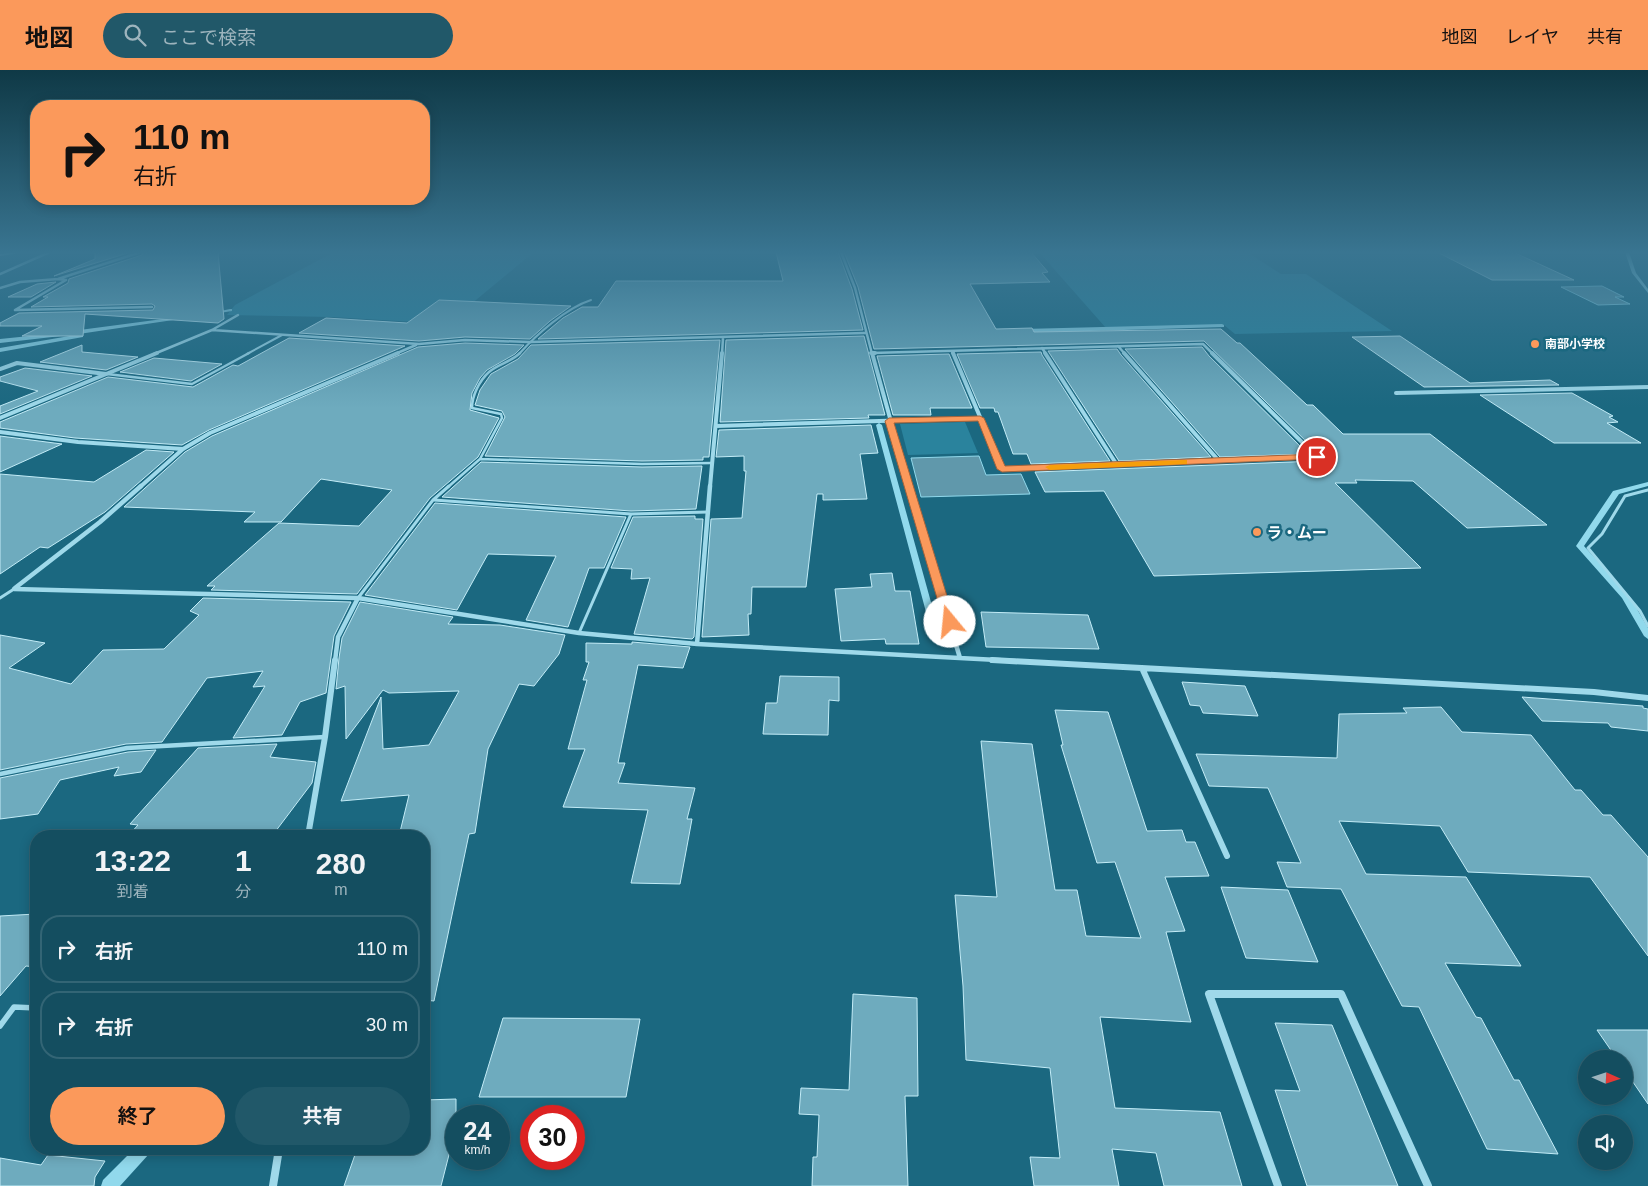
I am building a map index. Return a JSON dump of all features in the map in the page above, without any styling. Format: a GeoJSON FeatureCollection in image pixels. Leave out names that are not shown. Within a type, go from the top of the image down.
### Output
{"type":"FeatureCollection","features":[{"type":"Feature","properties":{"kind":"street"},"geometry":{"type":"LineString","coordinates":[[25,304],[15,310],[152,307]]}},
{"type":"Feature","properties":{"kind":"street"},"geometry":{"type":"LineString","coordinates":[[859,304],[889,421],[960,658]]}},
{"type":"Feature","properties":{"kind":"street"},"geometry":{"type":"LineString","coordinates":[[0,418],[212,330],[238,316]]}},
{"type":"Feature","properties":{"kind":"street"},"geometry":{"type":"LineString","coordinates":[[212,330],[419,344],[464,340],[530,342],[865,333]]}},
{"type":"Feature","properties":{"kind":"street"},"geometry":{"type":"LineString","coordinates":[[698,644],[723,338]]}},
{"type":"Feature","properties":{"kind":"street"},"geometry":{"type":"LineString","coordinates":[[14,589],[100,522],[183,449],[210,432],[419,344]]}},
{"type":"Feature","properties":{"kind":"street"},"geometry":{"type":"LineString","coordinates":[[871,352],[952,350],[1042,348],[1203,344],[1317,457],[1002,469],[952,350]]}},
{"type":"Feature","properties":{"kind":"street"},"geometry":{"type":"LineString","coordinates":[[1118,346],[1219,461]]}},
{"type":"Feature","properties":{"kind":"street"},"geometry":{"type":"LineString","coordinates":[[1042,348],[1117,465]]}},
{"type":"Feature","properties":{"kind":"street"},"geometry":{"type":"LineString","coordinates":[[0,369],[17,363],[107,374]]}},
{"type":"Feature","properties":{"kind":"street"},"geometry":{"type":"LineString","coordinates":[[1396,393],[1648,387]]}},
{"type":"Feature","properties":{"kind":"street"},"geometry":{"type":"LineString","coordinates":[[716,426],[980,418]]}},
{"type":"Feature","properties":{"kind":"street"},"geometry":{"type":"LineString","coordinates":[[0,432],[78,442],[183,449]]}},
{"type":"Feature","properties":{"kind":"street"},"geometry":{"type":"LineString","coordinates":[[14,589],[358,598],[579,633],[698,644],[1594,692],[1648,698]]}},
{"type":"Feature","properties":{"kind":"street"},"geometry":{"type":"LineString","coordinates":[[309,830],[325,737],[338,637],[358,598]]}},
{"type":"Feature","properties":{"kind":"street"},"geometry":{"type":"LineString","coordinates":[[1142,668],[1227,856]]}},
{"type":"Feature","properties":{"kind":"street"},"geometry":{"type":"LineString","coordinates":[[1278,1186],[1210,994],[1341,994],[1428,1186]]}},
{"type":"Feature","properties":{"kind":"street"},"geometry":{"type":"LineString","coordinates":[[273,1186],[278,1155]]}},
{"type":"Feature","properties":{"kind":"lane"},"geometry":{"type":"LineString","coordinates":[[358,598],[433,500],[480,459],[502,418],[501,414],[472,408],[472,397],[489,372],[513,360],[530,342],[579,304]]}},
{"type":"Feature","properties":{"kind":"lane"},"geometry":{"type":"LineString","coordinates":[[107,374],[192,384],[282,335]]}},
{"type":"Feature","properties":{"kind":"lane"},"geometry":{"type":"LineString","coordinates":[[480,459],[642,464],[712,463]]}},
{"type":"Feature","properties":{"kind":"lane"},"geometry":{"type":"LineString","coordinates":[[1648,490],[1624,496],[1602,534],[1588,548],[1640,611],[1648,626]]}},
{"type":"Feature","properties":{"kind":"lane"},"geometry":{"type":"LineString","coordinates":[[433,500],[631,514],[708,512]]}},
{"type":"Feature","properties":{"kind":"lane"},"geometry":{"type":"LineString","coordinates":[[579,633],[631,514]]}},
{"type":"Feature","properties":{"kind":"lane"},"geometry":{"type":"LineString","coordinates":[[0,598],[14,589]]}},
{"type":"Feature","properties":{"kind":"lane"},"geometry":{"type":"LineString","coordinates":[[0,774],[126,748],[325,737]]}},
{"type":"Feature","properties":{"kind":"lane"},"geometry":{"type":"LineString","coordinates":[[0,1026],[14,1008],[30,1008]]}},
{"type":"Feature","properties":{"kind":"shaded area"},"geometry":{"type":"Polygon","coordinates":[[[471,304],[447,324],[332,317],[227,315],[235,305],[471,304]]]}},
{"type":"Feature","properties":{"kind":"shaded area"},"geometry":{"type":"Polygon","coordinates":[[[1085,304],[1351,304],[1392,331],[1235,334],[1224,325],[1106,328],[1085,304]]]}},
{"type":"Feature","properties":{"kind":"shaded area"},"geometry":{"type":"Polygon","coordinates":[[[965,422],[978,453],[908,455],[900,424],[965,422]]]}},
{"type":"Feature","properties":{"kind":"shaded area"},"geometry":{"type":"Polygon","coordinates":[[[979,456],[986,475],[1021,474],[1030,494],[921,497],[911,458],[979,456]]]}},
{"type":"Feature","properties":{"kind":"building"},"geometry":{"type":"Polygon","coordinates":[[[36,304],[149,304],[31,307],[36,304]]]}},
{"type":"Feature","properties":{"kind":"building"},"geometry":{"type":"Polygon","coordinates":[[[152,304],[223,304],[224,319],[218,323],[85,314],[83,336],[22,336],[42,326],[0,326],[0,323],[19,313],[153,310],[155,306],[152,304]]]}},
{"type":"Feature","properties":{"kind":"building"},"geometry":{"type":"Polygon","coordinates":[[[433,304],[571,306],[530,339],[465,337],[419,341],[299,333],[326,318],[407,323],[433,304]]]}},
{"type":"Feature","properties":{"kind":"building"},"geometry":{"type":"Polygon","coordinates":[[[600,304],[856,304],[863,330],[538,339],[563,318],[582,307],[598,307],[600,304]]]}},
{"type":"Feature","properties":{"kind":"building"},"geometry":{"type":"Polygon","coordinates":[[[862,304],[982,304],[996,329],[1032,328],[1034,332],[1221,329],[1237,343],[1240,343],[1307,405],[1313,405],[1343,434],[1430,434],[1547,525],[1467,528],[1413,481],[1355,480],[1357,483],[1335,483],[1421,568],[1154,576],[1104,491],[1045,492],[1035,472],[1317,461],[1320,455],[1204,341],[874,349],[862,304]]]}},
{"type":"Feature","properties":{"kind":"building"},"geometry":{"type":"Polygon","coordinates":[[[864,336],[885,415],[868,415],[869,418],[720,422],[726,340],[864,336]]]}},
{"type":"Feature","properties":{"kind":"building"},"geometry":{"type":"Polygon","coordinates":[[[1400,336],[1470,383],[1550,380],[1559,385],[1424,387],[1352,337],[1400,336]]]}},
{"type":"Feature","properties":{"kind":"building"},"geometry":{"type":"Polygon","coordinates":[[[289,338],[405,346],[209,430],[182,445],[75,438],[0,428],[0,422],[108,377],[193,387],[233,365],[238,366],[289,338]]]}},
{"type":"Feature","properties":{"kind":"building"},"geometry":{"type":"Polygon","coordinates":[[[720,340],[709,457],[703,457],[703,460],[642,461],[485,456],[505,417],[502,411],[475,405],[480,390],[491,374],[518,359],[531,345],[720,340]]]}},
{"type":"Feature","properties":{"kind":"building"},"geometry":{"type":"Polygon","coordinates":[[[465,343],[524,345],[515,354],[487,370],[472,393],[470,410],[499,418],[478,457],[430,498],[357,594],[211,590],[215,586],[207,586],[279,523],[359,526],[392,490],[321,479],[281,522],[244,522],[255,512],[124,507],[185,452],[212,436],[418,347],[465,343]]]}},
{"type":"Feature","properties":{"kind":"building"},"geometry":{"type":"Polygon","coordinates":[[[82,345],[82,352],[138,357],[106,370],[40,362],[82,345]]]}},
{"type":"Feature","properties":{"kind":"building"},"geometry":{"type":"Polygon","coordinates":[[[1202,347],[1308,454],[1220,457],[1125,349],[1202,347]]]}},
{"type":"Feature","properties":{"kind":"building"},"geometry":{"type":"Polygon","coordinates":[[[1117,349],[1211,457],[1119,461],[1048,351],[1117,349]]]}},
{"type":"Feature","properties":{"kind":"building"},"geometry":{"type":"Polygon","coordinates":[[[1041,352],[1110,461],[1031,464],[1027,454],[1013,454],[998,412],[995,412],[994,408],[980,408],[957,354],[1041,352]]]}},
{"type":"Feature","properties":{"kind":"building"},"geometry":{"type":"Polygon","coordinates":[[[949,354],[972,408],[930,408],[931,415],[893,415],[877,356],[949,354]]]}},
{"type":"Feature","properties":{"kind":"building"},"geometry":{"type":"Polygon","coordinates":[[[154,358],[222,364],[191,381],[120,372],[154,358]]]}},
{"type":"Feature","properties":{"kind":"building"},"geometry":{"type":"Polygon","coordinates":[[[25,368],[92,376],[0,414],[0,406],[38,391],[0,381],[0,377],[25,368]]]}},
{"type":"Feature","properties":{"kind":"building"},"geometry":{"type":"Polygon","coordinates":[[[1572,393],[1613,416],[1609,417],[1618,422],[1607,423],[1641,443],[1554,443],[1480,395],[1572,393]]]}},
{"type":"Feature","properties":{"kind":"building"},"geometry":{"type":"Polygon","coordinates":[[[871,425],[878,453],[860,454],[867,499],[823,500],[823,494],[817,494],[806,587],[752,587],[751,614],[748,614],[749,635],[702,637],[711,519],[742,518],[746,471],[744,471],[744,456],[716,457],[719,430],[871,425]]]}},
{"type":"Feature","properties":{"kind":"building"},"geometry":{"type":"Polygon","coordinates":[[[0,436],[62,444],[0,472],[0,436]]]}},
{"type":"Feature","properties":{"kind":"building"},"geometry":{"type":"Polygon","coordinates":[[[146,450],[174,452],[105,512],[48,548],[40,547],[0,574],[0,474],[94,482],[146,450]]]}},
{"type":"Feature","properties":{"kind":"building"},"geometry":{"type":"Polygon","coordinates":[[[481,462],[642,467],[702,466],[696,509],[631,511],[442,497],[481,462]]]}},
{"type":"Feature","properties":{"kind":"building"},"geometry":{"type":"Polygon","coordinates":[[[435,503],[626,517],[604,568],[589,568],[568,627],[526,620],[556,556],[488,554],[457,610],[365,595],[435,503]]]}},
{"type":"Feature","properties":{"kind":"building"},"geometry":{"type":"Polygon","coordinates":[[[695,516],[695,519],[703,519],[694,637],[692,639],[634,634],[650,578],[631,579],[632,569],[611,568],[633,517],[695,516]]]}},
{"type":"Feature","properties":{"kind":"building"},"geometry":{"type":"Polygon","coordinates":[[[892,573],[895,591],[910,591],[919,644],[886,644],[885,639],[841,641],[835,589],[872,587],[870,574],[892,573]]]}},
{"type":"Feature","properties":{"kind":"building"},"geometry":{"type":"Polygon","coordinates":[[[203,598],[351,602],[334,636],[326,693],[300,702],[282,735],[233,738],[265,686],[253,687],[263,671],[207,678],[162,742],[126,744],[0,770],[0,635],[45,643],[9,668],[71,684],[103,650],[164,649],[199,615],[190,611],[203,598]]]}},
{"type":"Feature","properties":{"kind":"building"},"geometry":{"type":"Polygon","coordinates":[[[360,602],[453,617],[448,624],[500,625],[565,635],[559,654],[534,686],[519,684],[488,749],[475,833],[469,834],[434,1001],[430,1001],[430,830],[400,830],[409,795],[341,801],[381,697],[383,749],[429,745],[459,691],[389,693],[383,690],[346,739],[345,686],[336,689],[342,638],[360,602]]]}},
{"type":"Feature","properties":{"kind":"building"},"geometry":{"type":"Polygon","coordinates":[[[981,612],[1088,615],[1099,649],[986,647],[981,612]]]}},
{"type":"Feature","properties":{"kind":"building"},"geometry":{"type":"Polygon","coordinates":[[[632,642],[690,647],[683,668],[638,665],[618,763],[625,763],[618,783],[695,788],[687,819],[692,819],[680,884],[631,883],[648,810],[563,807],[585,749],[568,749],[587,680],[583,680],[589,662],[586,662],[586,643],[632,644],[632,642]]]}},
{"type":"Feature","properties":{"kind":"building"},"geometry":{"type":"Polygon","coordinates":[[[780,676],[839,677],[839,701],[829,700],[828,735],[763,734],[766,703],[777,703],[780,676]]]}},
{"type":"Feature","properties":{"kind":"building"},"geometry":{"type":"Polygon","coordinates":[[[1182,682],[1245,686],[1258,716],[1203,713],[1200,706],[1190,705],[1182,682]]]}},
{"type":"Feature","properties":{"kind":"building"},"geometry":{"type":"Polygon","coordinates":[[[1522,697],[1643,706],[1643,708],[1648,709],[1648,731],[1611,727],[1608,723],[1542,721],[1522,697]]]}},
{"type":"Feature","properties":{"kind":"building"},"geometry":{"type":"Polygon","coordinates":[[[1441,707],[1462,732],[1531,735],[1575,790],[1581,790],[1603,815],[1611,815],[1648,857],[1648,956],[1590,877],[1468,872],[1440,826],[1339,821],[1366,874],[1466,877],[1521,966],[1445,963],[1476,1017],[1481,1018],[1514,1080],[1519,1080],[1558,1154],[1487,1149],[1419,1007],[1402,1006],[1341,889],[1287,887],[1277,862],[1301,863],[1268,788],[1209,786],[1196,754],[1337,758],[1339,714],[1407,713],[1403,708],[1441,707]]]}},
{"type":"Feature","properties":{"kind":"building"},"geometry":{"type":"Polygon","coordinates":[[[1055,710],[1108,712],[1147,831],[1182,830],[1186,842],[1195,842],[1209,876],[1165,877],[1185,931],[1166,932],[1191,1022],[1100,1017],[1115,1108],[1220,1112],[1242,1186],[1164,1186],[1156,1153],[1112,1149],[1119,1186],[1034,1186],[1030,1157],[1060,1158],[1050,1068],[966,1060],[963,986],[955,895],[997,897],[981,741],[1032,744],[1055,890],[1077,890],[1086,936],[1141,938],[1115,862],[1097,863],[1061,745],[1063,745],[1055,710]]]}},
{"type":"Feature","properties":{"kind":"building"},"geometry":{"type":"Polygon","coordinates":[[[277,744],[270,757],[316,762],[312,783],[277,830],[133,830],[138,825],[130,824],[198,748],[277,744]]]}},
{"type":"Feature","properties":{"kind":"building"},"geometry":{"type":"Polygon","coordinates":[[[156,750],[141,772],[114,776],[119,767],[60,780],[38,814],[0,819],[0,778],[128,752],[156,750]]]}},
{"type":"Feature","properties":{"kind":"building"},"geometry":{"type":"Polygon","coordinates":[[[1221,887],[1288,890],[1318,962],[1246,958],[1221,887]]]}},
{"type":"Feature","properties":{"kind":"building"},"geometry":{"type":"Polygon","coordinates":[[[30,914],[30,966],[26,966],[0,996],[0,916],[30,914]]]}},
{"type":"Feature","properties":{"kind":"building"},"geometry":{"type":"Polygon","coordinates":[[[853,994],[917,998],[918,1096],[905,1096],[908,1186],[812,1186],[813,1157],[817,1157],[819,1115],[799,1114],[801,1088],[849,1090],[853,994]]]}},
{"type":"Feature","properties":{"kind":"building"},"geometry":{"type":"Polygon","coordinates":[[[503,1018],[640,1019],[626,1097],[479,1097],[503,1018]]]}},
{"type":"Feature","properties":{"kind":"building"},"geometry":{"type":"Polygon","coordinates":[[[1275,1023],[1332,1025],[1398,1186],[1307,1186],[1275,1090],[1300,1091],[1275,1023]]]}},
{"type":"Feature","properties":{"kind":"building"},"geometry":{"type":"Polygon","coordinates":[[[1597,1030],[1648,1030],[1648,1104],[1633,1082],[1633,1050],[1611,1050],[1597,1030]]]}},
{"type":"Feature","properties":{"kind":"building"},"geometry":{"type":"Polygon","coordinates":[[[456,1099],[456,1105],[445,1105],[445,1170],[441,1186],[344,1186],[355,1155],[430,1155],[430,1100],[456,1099]]]}},
{"type":"Feature","properties":{"kind":"building"},"geometry":{"type":"Polygon","coordinates":[[[48,1155],[105,1161],[95,1177],[94,1186],[0,1186],[0,1158],[41,1165],[48,1155]]]}},
{"type":"Feature","properties":{"kind":"waterway"},"geometry":{"type":"LineString","coordinates":[[213,313],[230,310]]}},
{"type":"Feature","properties":{"kind":"waterway"},"geometry":{"type":"LineString","coordinates":[[72,333],[178,318]]}},
{"type":"Feature","properties":{"kind":"waterway"},"geometry":{"type":"LineString","coordinates":[[1023,331],[1222,326]]}},
{"type":"Feature","properties":{"kind":"waterway"},"geometry":{"type":"LineString","coordinates":[[0,341],[59,335]]}},
{"type":"Feature","properties":{"kind":"waterway"},"geometry":{"type":"LineString","coordinates":[[0,350],[81,336]]}},
{"type":"Feature","properties":{"kind":"waterway"},"geometry":{"type":"LineString","coordinates":[[879,425],[938,642]]}},
{"type":"Feature","properties":{"kind":"waterway"},"geometry":{"type":"LineString","coordinates":[[1648,484],[1616,493],[1580,546],[1626,597],[1648,636]]}},
{"type":"Feature","properties":{"kind":"waterway"},"geometry":{"type":"LineString","coordinates":[[109,1186],[138,1155]]}},
{"type":"Feature","properties":{"kind":"slow traffic"},"geometry":{"type":"LineString","coordinates":[[1050,467],[1184,462]]}},
{"type":"Feature","properties":{"kind":"place","name":"南部小学校"},"geometry":{"type":"Point","coordinates":[1535,344]}},
{"type":"Feature","properties":{"kind":"place","name":"ラ・ムー"},"geometry":{"type":"Point","coordinates":[1257,532]}},
{"type":"Feature","properties":{"kind":"route"},"geometry":{"type":"LineString","coordinates":[[950,622],[889,421],[980,418],[1002,469],[1317,457]]}}]}
